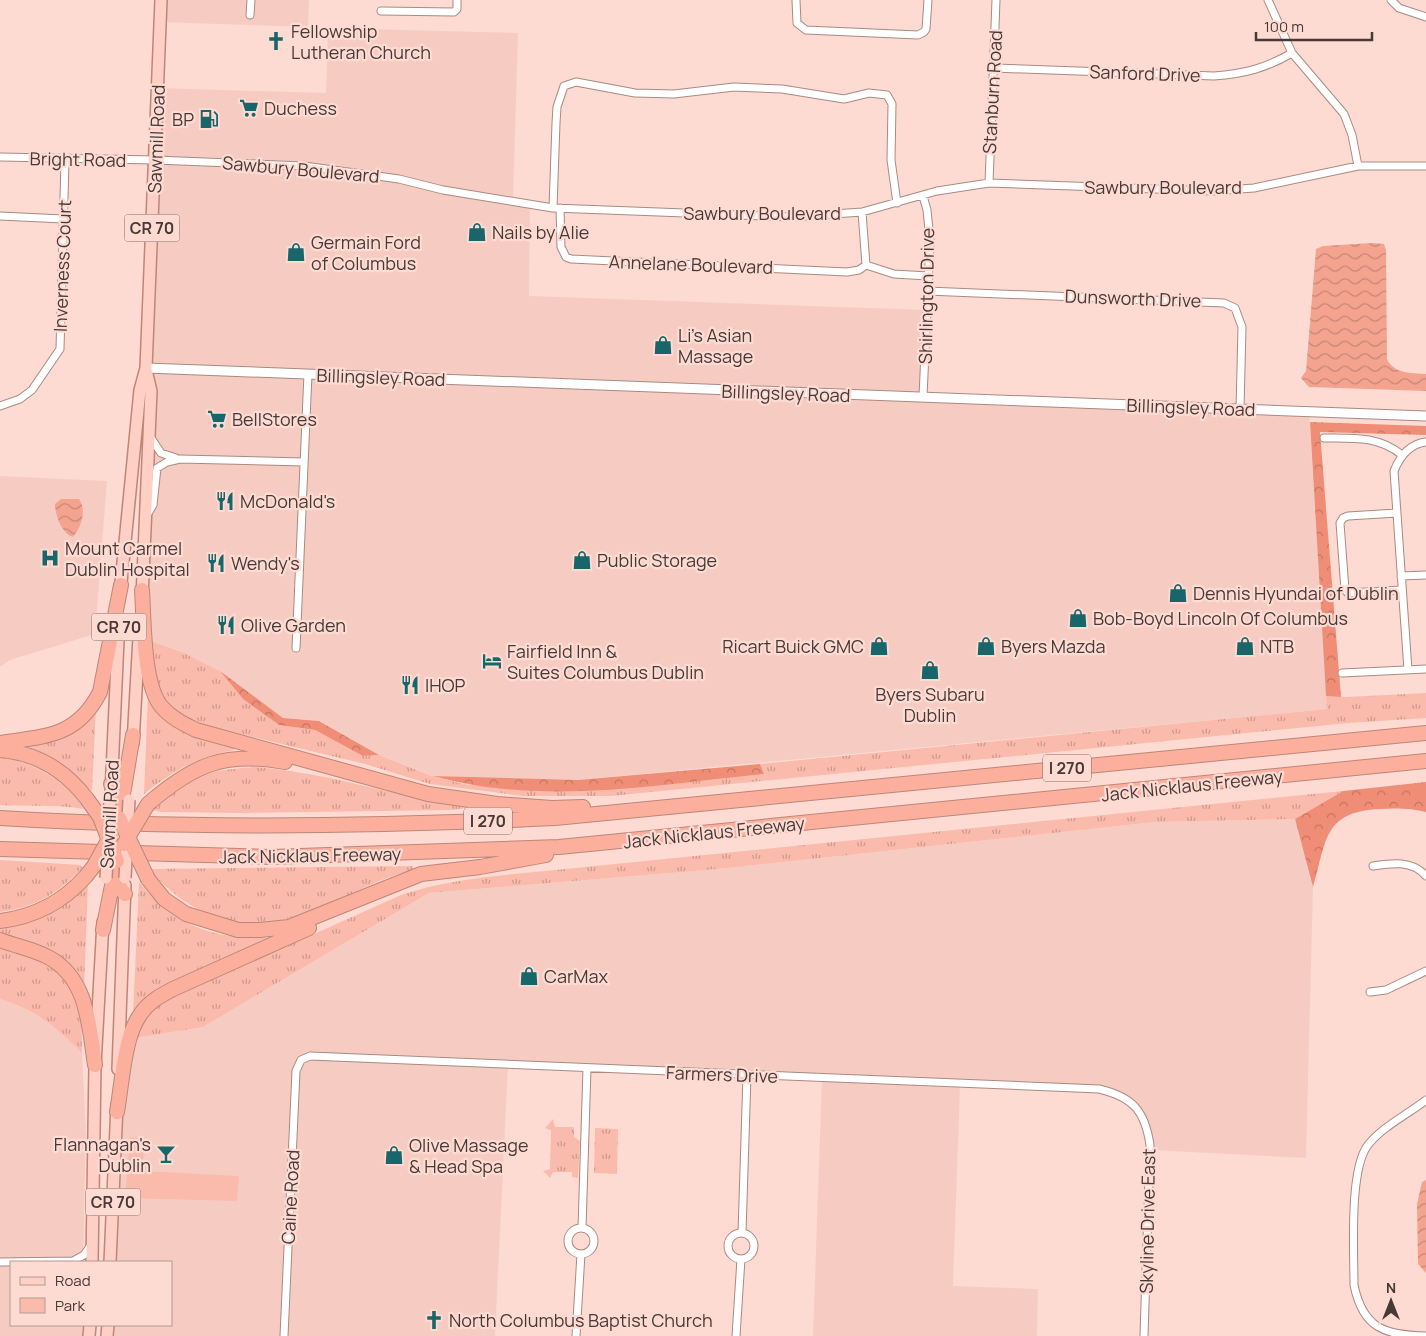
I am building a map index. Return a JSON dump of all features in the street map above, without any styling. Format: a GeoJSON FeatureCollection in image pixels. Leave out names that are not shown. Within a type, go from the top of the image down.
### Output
{"type":"FeatureCollection","features":[{"type":"Feature","properties":{"kind":"highway"},"geometry":{"type":"LineString","coordinates":[[0,742],[52,735],[68,729],[83,718],[100,692],[121,585]]}},
{"type":"Feature","properties":{"kind":"highway"},"geometry":{"type":"LineString","coordinates":[[142,590],[149,676],[153,691],[161,706],[176,720],[196,730],[428,794],[497,804],[552,808],[709,804]]}},
{"type":"Feature","properties":{"kind":"highway","name":"Jack Nicklaus Freeway"},"geometry":{"type":"LineString","coordinates":[[0,818],[208,826],[414,824],[556,818],[1426,733]]}},
{"type":"Feature","properties":{"kind":"highway"},"geometry":{"type":"LineString","coordinates":[[0,921],[18,919],[47,908],[76,886],[94,866],[118,818],[133,734]]}},
{"type":"Feature","properties":{"kind":"highway"},"geometry":{"type":"LineString","coordinates":[[0,750],[15,752],[41,760],[60,771],[76,785],[100,817],[116,861],[116,878],[103,930]]}},
{"type":"Feature","properties":{"kind":"highway"},"geometry":{"type":"LineString","coordinates":[[116,861],[148,804],[175,781],[197,768],[237,759],[268,759],[359,776]]}},
{"type":"Feature","properties":{"kind":"highway","name":"Jack Nicklaus Freeway"},"geometry":{"type":"LineString","coordinates":[[0,849],[271,857],[410,854],[609,843],[1426,761]]}},
{"type":"Feature","properties":{"kind":"highway"},"geometry":{"type":"LineString","coordinates":[[111,784],[120,800]]}},
{"type":"Feature","properties":{"kind":"highway"},"geometry":{"type":"LineString","coordinates":[[118,818],[148,879],[164,898],[186,914],[238,930],[289,927],[421,874],[480,867],[609,843]]}},
{"type":"Feature","properties":{"kind":"highway"},"geometry":{"type":"LineString","coordinates":[[116,878],[125,894]]}},
{"type":"Feature","properties":{"kind":"highway"},"geometry":{"type":"LineString","coordinates":[[116,1112],[133,1027],[145,1008],[158,997],[353,909],[383,889]]}},
{"type":"Feature","properties":{"kind":"highway"},"geometry":{"type":"LineString","coordinates":[[0,940],[48,957],[69,973],[80,991],[88,1015],[95,1065]]}},
{"type":"Feature","properties":{"kind":"main road","name":"Sawmill Road"},"geometry":{"type":"LineString","coordinates":[[111,784],[121,585],[140,390],[146,368],[156,160],[161,0]]}},
{"type":"Feature","properties":{"kind":"main road","name":"Sawmill Road"},"geometry":{"type":"LineString","coordinates":[[133,734],[151,391],[146,368]]}},
{"type":"Feature","properties":{"kind":"main road","name":"Sawmill Road"},"geometry":{"type":"LineString","coordinates":[[116,878],[108,838],[120,800]]}},
{"type":"Feature","properties":{"kind":"main road","name":"Sawmill Road"},"geometry":{"type":"LineString","coordinates":[[116,878],[127,839],[120,800]]}},
{"type":"Feature","properties":{"kind":"main road","name":"CR 70"},"geometry":{"type":"LineString","coordinates":[[110,1261],[125,894]]}},
{"type":"Feature","properties":{"kind":"main road","name":"CR 70"},"geometry":{"type":"LineString","coordinates":[[92,1261],[94,1235],[95,1065],[103,930]]}},
{"type":"Feature","properties":{"kind":"street"},"geometry":{"type":"LineString","coordinates":[[250,15],[251,0]]}},
{"type":"Feature","properties":{"kind":"street"},"geometry":{"type":"LineString","coordinates":[[381,10],[454,12],[457,9],[457,0]]}},
{"type":"Feature","properties":{"kind":"street"},"geometry":{"type":"LineString","coordinates":[[796,0],[796,19],[800,27],[806,30],[918,35],[924,32],[927,25],[928,0]]}},
{"type":"Feature","properties":{"kind":"street","name":"Stanburn Road"},"geometry":{"type":"LineString","coordinates":[[989,183],[996,0]]}},
{"type":"Feature","properties":{"kind":"street"},"geometry":{"type":"LineString","coordinates":[[1268,0],[1292,53],[1344,114],[1352,135],[1358,166]]}},
{"type":"Feature","properties":{"kind":"street"},"geometry":{"type":"LineString","coordinates":[[1390,0],[1399,8],[1426,17]]}},
{"type":"Feature","properties":{"kind":"street","name":"Sanford Drive"},"geometry":{"type":"LineString","coordinates":[[994,68],[1214,76],[1240,74],[1269,66],[1292,53]]}},
{"type":"Feature","properties":{"kind":"street","name":"Annelane Boulevard"},"geometry":{"type":"LineString","coordinates":[[866,265],[859,270],[847,272],[571,259],[566,257],[561,247],[557,208],[557,107],[564,86],[576,82],[635,93],[674,94],[734,87],[782,89],[844,99],[869,93],[886,95],[892,104],[892,160],[897,202]]}},
{"type":"Feature","properties":{"kind":"street","name":"Bright Road"},"geometry":{"type":"LineString","coordinates":[[0,157],[65,160],[156,160]]}},
{"type":"Feature","properties":{"kind":"street","name":"Inverness Court"},"geometry":{"type":"LineString","coordinates":[[0,406],[20,399],[32,390],[48,370],[60,349],[65,160]]}},
{"type":"Feature","properties":{"kind":"street","name":"Sawbury Boulevard"},"geometry":{"type":"LineString","coordinates":[[156,160],[314,167],[399,179],[443,190],[557,208],[791,217],[862,212],[956,187],[989,183],[1212,191],[1254,188],[1358,166],[1426,166]]}},
{"type":"Feature","properties":{"kind":"street","name":"Shirlington Drive"},"geometry":{"type":"LineString","coordinates":[[923,196],[927,210],[930,240],[923,397]]}},
{"type":"Feature","properties":{"kind":"street"},"geometry":{"type":"LineString","coordinates":[[862,212],[866,265],[894,274],[928,276]]}},
{"type":"Feature","properties":{"kind":"street"},"geometry":{"type":"LineString","coordinates":[[0,216],[63,219]]}},
{"type":"Feature","properties":{"kind":"street","name":"Dunsworth Drive"},"geometry":{"type":"LineString","coordinates":[[927,290],[1224,303],[1235,308],[1242,327],[1240,409]]}},
{"type":"Feature","properties":{"kind":"street","name":"Billingsley Road"},"geometry":{"type":"LineString","coordinates":[[146,368],[1426,416]]}},
{"type":"Feature","properties":{"kind":"street"},"geometry":{"type":"LineString","coordinates":[[296,648],[308,374]]}},
{"type":"Feature","properties":{"kind":"street"},"geometry":{"type":"LineString","coordinates":[[149,435],[161,453],[176,459],[304,462]]}},
{"type":"Feature","properties":{"kind":"street"},"geometry":{"type":"LineString","coordinates":[[1324,438],[1373,440],[1386,444],[1402,455]]}},
{"type":"Feature","properties":{"kind":"street"},"geometry":{"type":"LineString","coordinates":[[1408,670],[1394,471],[1402,455],[1411,447],[1426,442]]}},
{"type":"Feature","properties":{"kind":"street"},"geometry":{"type":"LineString","coordinates":[[145,519],[153,505],[157,468],[176,459]]}},
{"type":"Feature","properties":{"kind":"street"},"geometry":{"type":"LineString","coordinates":[[1397,512],[1343,518],[1340,523],[1345,590],[1348,593],[1402,590]]}},
{"type":"Feature","properties":{"kind":"street"},"geometry":{"type":"LineString","coordinates":[[1402,576],[1426,575]]}},
{"type":"Feature","properties":{"kind":"street"},"geometry":{"type":"LineString","coordinates":[[1342,673],[1426,669]]}},
{"type":"Feature","properties":{"kind":"street"},"geometry":{"type":"LineString","coordinates":[[1374,866],[1402,864],[1413,866],[1426,876]]}},
{"type":"Feature","properties":{"kind":"street"},"geometry":{"type":"LineString","coordinates":[[1370,992],[1386,990],[1426,971]]}},
{"type":"Feature","properties":{"kind":"street","name":"Farmers Drive"},"geometry":{"type":"LineString","coordinates":[[301,1060],[310,1056],[1098,1090],[1125,1098],[1137,1109]]}},
{"type":"Feature","properties":{"kind":"street","name":"Caine Road"},"geometry":{"type":"LineString","coordinates":[[284,1336],[296,1071],[301,1060]]}},
{"type":"Feature","properties":{"kind":"street"},"geometry":{"type":"LineString","coordinates":[[582,1228],[587,1068]]}},
{"type":"Feature","properties":{"kind":"street"},"geometry":{"type":"LineString","coordinates":[[742,1233],[747,1075]]}},
{"type":"Feature","properties":{"kind":"street"},"geometry":{"type":"LineString","coordinates":[[1426,1100],[1374,1138],[1364,1150],[1358,1163],[1354,1285],[1362,1310],[1379,1333],[1426,1336]]}},
{"type":"Feature","properties":{"kind":"street","name":"Skyline Drive East"},"geometry":{"type":"LineString","coordinates":[[1137,1109],[1147,1126],[1150,1145],[1144,1336]]}},
{"type":"Feature","properties":{"kind":"street"},"geometry":{"type":"LineString","coordinates":[[582,1228],[590,1231],[594,1242],[592,1249],[581,1254],[571,1250],[568,1240],[573,1231],[582,1228]]}},
{"type":"Feature","properties":{"kind":"street"},"geometry":{"type":"LineString","coordinates":[[742,1233],[752,1239],[754,1247],[748,1257],[741,1259],[731,1255],[728,1245],[732,1236],[742,1233]]}},
{"type":"Feature","properties":{"kind":"street"},"geometry":{"type":"LineString","coordinates":[[38,1261],[77,1260],[87,1252],[94,1235]]}},
{"type":"Feature","properties":{"kind":"street"},"geometry":{"type":"LineString","coordinates":[[576,1336],[581,1254]]}},
{"type":"Feature","properties":{"kind":"street"},"geometry":{"type":"LineString","coordinates":[[736,1336],[741,1259]]}},
{"type":"Feature","properties":{"kind":"shaded area"},"geometry":{"type":"Polygon","coordinates":[[[161,0],[309,0],[308,27],[160,22],[161,0]]]}},
{"type":"Feature","properties":{"kind":"shaded area"},"geometry":{"type":"Polygon","coordinates":[[[328,28],[518,33],[513,201],[530,204],[529,296],[927,310],[923,397],[1309,412],[1327,709],[578,780],[433,776],[379,755],[320,721],[283,718],[220,671],[182,652],[151,641],[142,590],[158,88],[326,93],[328,28]]]}},
{"type":"Feature","properties":{"kind":"shaded area","name":"Mount Carmel Dublin Hospital"},"geometry":{"type":"Polygon","coordinates":[[[0,476],[107,481],[95,634],[10,660],[0,667],[0,476]]]}},
{"type":"Feature","properties":{"kind":"shaded area"},"geometry":{"type":"Polygon","coordinates":[[[1295,819],[1313,887],[1306,1158],[1151,1150],[1148,1123],[1142,1110],[1132,1100],[1111,1090],[960,1086],[953,1286],[1038,1289],[1037,1336],[813,1336],[822,1078],[508,1066],[495,1336],[113,1336],[113,1326],[172,1326],[172,1261],[116,1261],[122,1114],[135,1038],[203,1027],[429,893],[718,869],[1155,822],[1295,819]]]}},
{"type":"Feature","properties":{"kind":"shaded area"},"geometry":{"type":"Polygon","coordinates":[[[0,999],[21,1005],[53,1024],[82,1053],[86,1134],[83,1261],[10,1261],[10,1326],[83,1326],[82,1336],[0,1336],[0,999]]]}},
{"type":"Feature","properties":{"kind":"green space"},"geometry":{"type":"Polygon","coordinates":[[[1310,422],[1426,426],[1426,435],[1320,432],[1341,697],[1326,696],[1310,422]]]}},
{"type":"Feature","properties":{"kind":"green space"},"geometry":{"type":"Polygon","coordinates":[[[151,641],[182,652],[220,671],[243,699],[279,725],[315,730],[363,756],[379,755],[432,776],[463,784],[516,789],[631,788],[764,774],[760,764],[1327,709],[1326,696],[1346,697],[1426,693],[1426,718],[1348,723],[611,796],[523,796],[430,784],[365,764],[199,724],[173,708],[160,692],[154,671],[151,641]]]}},
{"type":"Feature","properties":{"kind":"green space"},"geometry":{"type":"Polygon","coordinates":[[[220,671],[283,718],[319,721],[379,755],[363,756],[315,730],[279,725],[243,699],[220,671]]]}},
{"type":"Feature","properties":{"kind":"green space"},"geometry":{"type":"Polygon","coordinates":[[[148,694],[157,708],[176,725],[196,735],[236,746],[234,750],[186,766],[165,778],[144,794],[148,694]]]}},
{"type":"Feature","properties":{"kind":"green space"},"geometry":{"type":"Polygon","coordinates":[[[96,708],[92,791],[59,765],[23,744],[96,708]]]}},
{"type":"Feature","properties":{"kind":"green space"},"geometry":{"type":"Polygon","coordinates":[[[0,757],[25,763],[48,774],[68,789],[84,809],[0,805],[0,757]]]}},
{"type":"Feature","properties":{"kind":"green space"},"geometry":{"type":"Polygon","coordinates":[[[760,764],[764,774],[598,790],[515,790],[473,785],[433,776],[578,780],[760,764]]]}},
{"type":"Feature","properties":{"kind":"green space"},"geometry":{"type":"Polygon","coordinates":[[[253,767],[334,779],[467,808],[451,810],[239,813],[161,812],[152,810],[176,788],[197,776],[221,770],[253,767]]]}},
{"type":"Feature","properties":{"kind":"green space"},"geometry":{"type":"Polygon","coordinates":[[[1426,782],[1426,812],[1403,809],[1361,811],[1347,816],[1337,823],[1325,843],[1313,887],[1295,819],[1343,791],[1426,782]]]}},
{"type":"Feature","properties":{"kind":"green space"},"geometry":{"type":"Polygon","coordinates":[[[1343,791],[1295,819],[1155,822],[718,869],[429,893],[203,1027],[135,1038],[145,1015],[158,1004],[401,895],[441,884],[503,875],[1343,791]]]}},
{"type":"Feature","properties":{"kind":"green space"},"geometry":{"type":"Polygon","coordinates":[[[0,860],[81,865],[82,868],[64,885],[45,898],[24,907],[0,912],[0,860]]]}},
{"type":"Feature","properties":{"kind":"green space"},"geometry":{"type":"Polygon","coordinates":[[[413,866],[413,870],[372,884],[307,913],[284,920],[262,923],[240,922],[220,918],[201,911],[165,886],[149,869],[413,866]]]}},
{"type":"Feature","properties":{"kind":"green space"},"geometry":{"type":"Polygon","coordinates":[[[139,882],[167,910],[197,927],[213,933],[250,938],[270,938],[270,940],[164,985],[155,991],[133,1015],[139,882]]]}},
{"type":"Feature","properties":{"kind":"green space"},"geometry":{"type":"Polygon","coordinates":[[[88,884],[84,988],[0,933],[0,927],[38,918],[68,901],[88,884]]]}},
{"type":"Feature","properties":{"kind":"green space"},"geometry":{"type":"Polygon","coordinates":[[[0,946],[52,967],[69,982],[75,991],[80,1005],[82,1053],[45,1020],[25,1008],[0,999],[0,946]]]}},
{"type":"Feature","properties":{"kind":"green space"},"geometry":{"type":"Polygon","coordinates":[[[553,1119],[555,1127],[574,1127],[574,1137],[580,1141],[578,1178],[572,1177],[572,1172],[553,1172],[550,1178],[543,1171],[550,1169],[551,1130],[545,1128],[553,1119]]]}},
{"type":"Feature","properties":{"kind":"green space"},"geometry":{"type":"Polygon","coordinates":[[[595,1128],[618,1129],[617,1174],[594,1173],[595,1128]]]}},
{"type":"Feature","properties":{"kind":"green space"},"geometry":{"type":"Polygon","coordinates":[[[130,1137],[145,1139],[142,1171],[239,1176],[237,1201],[125,1198],[130,1137]]]}},
{"type":"Feature","properties":{"kind":"water"},"geometry":{"type":"Polygon","coordinates":[[[1384,244],[1386,250],[1387,359],[1398,370],[1426,374],[1426,391],[1309,387],[1301,378],[1306,371],[1316,249],[1323,246],[1384,244]]]}},
{"type":"Feature","properties":{"kind":"water"},"geometry":{"type":"Polygon","coordinates":[[[61,499],[79,499],[83,508],[82,519],[73,537],[62,528],[56,513],[55,504],[61,499]]]}},
{"type":"Feature","properties":{"kind":"water"},"geometry":{"type":"Polygon","coordinates":[[[1426,1180],[1426,1273],[1418,1264],[1417,1204],[1422,1182],[1426,1180]]]}},
{"type":"Feature","properties":{"kind":"place","name":"Fellowship Lutheran Church"},"geometry":{"type":"Point","coordinates":[276,41]}},
{"type":"Feature","properties":{"kind":"place","name":"Duchess"},"geometry":{"type":"Point","coordinates":[249,108]}},
{"type":"Feature","properties":{"kind":"place","name":"BP"},"geometry":{"type":"Point","coordinates":[209,119]}},
{"type":"Feature","properties":{"kind":"place","name":"Nails by Alie"},"geometry":{"type":"Point","coordinates":[477,232]}},
{"type":"Feature","properties":{"kind":"place","name":"Germain Ford of Columbus"},"geometry":{"type":"Point","coordinates":[296,252]}},
{"type":"Feature","properties":{"kind":"place","name":"Li's Asian Massage"},"geometry":{"type":"Point","coordinates":[663,345]}},
{"type":"Feature","properties":{"kind":"place","name":"BellStores"},"geometry":{"type":"Point","coordinates":[217,419]}},
{"type":"Feature","properties":{"kind":"place","name":"McDonald's"},"geometry":{"type":"Point","coordinates":[225,501]}},
{"type":"Feature","properties":{"kind":"place","name":"Mount Carmel Dublin Hospital"},"geometry":{"type":"Point","coordinates":[50,558]}},
{"type":"Feature","properties":{"kind":"place","name":"Public Storage"},"geometry":{"type":"Point","coordinates":[582,560]}},
{"type":"Feature","properties":{"kind":"place","name":"Wendy's"},"geometry":{"type":"Point","coordinates":[216,563]}},
{"type":"Feature","properties":{"kind":"place","name":"Dennis Hyundai of Dublin"},"geometry":{"type":"Point","coordinates":[1178,593]}},
{"type":"Feature","properties":{"kind":"place","name":"Bob-Boyd Lincoln Of Columbus"},"geometry":{"type":"Point","coordinates":[1078,618]}},
{"type":"Feature","properties":{"kind":"place","name":"Olive Garden"},"geometry":{"type":"Point","coordinates":[226,625]}},
{"type":"Feature","properties":{"kind":"place","name":"Ricart Buick GMC"},"geometry":{"type":"Point","coordinates":[879,646]}},
{"type":"Feature","properties":{"kind":"place","name":"Byers Mazda"},"geometry":{"type":"Point","coordinates":[986,646]}},
{"type":"Feature","properties":{"kind":"place","name":"NTB"},"geometry":{"type":"Point","coordinates":[1245,646]}},
{"type":"Feature","properties":{"kind":"place","name":"Fairfield Inn & Suites Columbus Dublin"},"geometry":{"type":"Point","coordinates":[492,661]}},
{"type":"Feature","properties":{"kind":"place","name":"Byers Subaru Dublin"},"geometry":{"type":"Point","coordinates":[930,670]}},
{"type":"Feature","properties":{"kind":"place","name":"IHOP"},"geometry":{"type":"Point","coordinates":[410,685]}},
{"type":"Feature","properties":{"kind":"place","name":"CarMax"},"geometry":{"type":"Point","coordinates":[529,976]}},
{"type":"Feature","properties":{"kind":"place","name":"Flannagan's Dublin"},"geometry":{"type":"Point","coordinates":[166,1154]}},
{"type":"Feature","properties":{"kind":"place","name":"Olive Massage & Head Spa"},"geometry":{"type":"Point","coordinates":[394,1155]}},
{"type":"Feature","properties":{"kind":"place","name":"North Columbus Baptist Church"},"geometry":{"type":"Point","coordinates":[434,1320]}}]}
